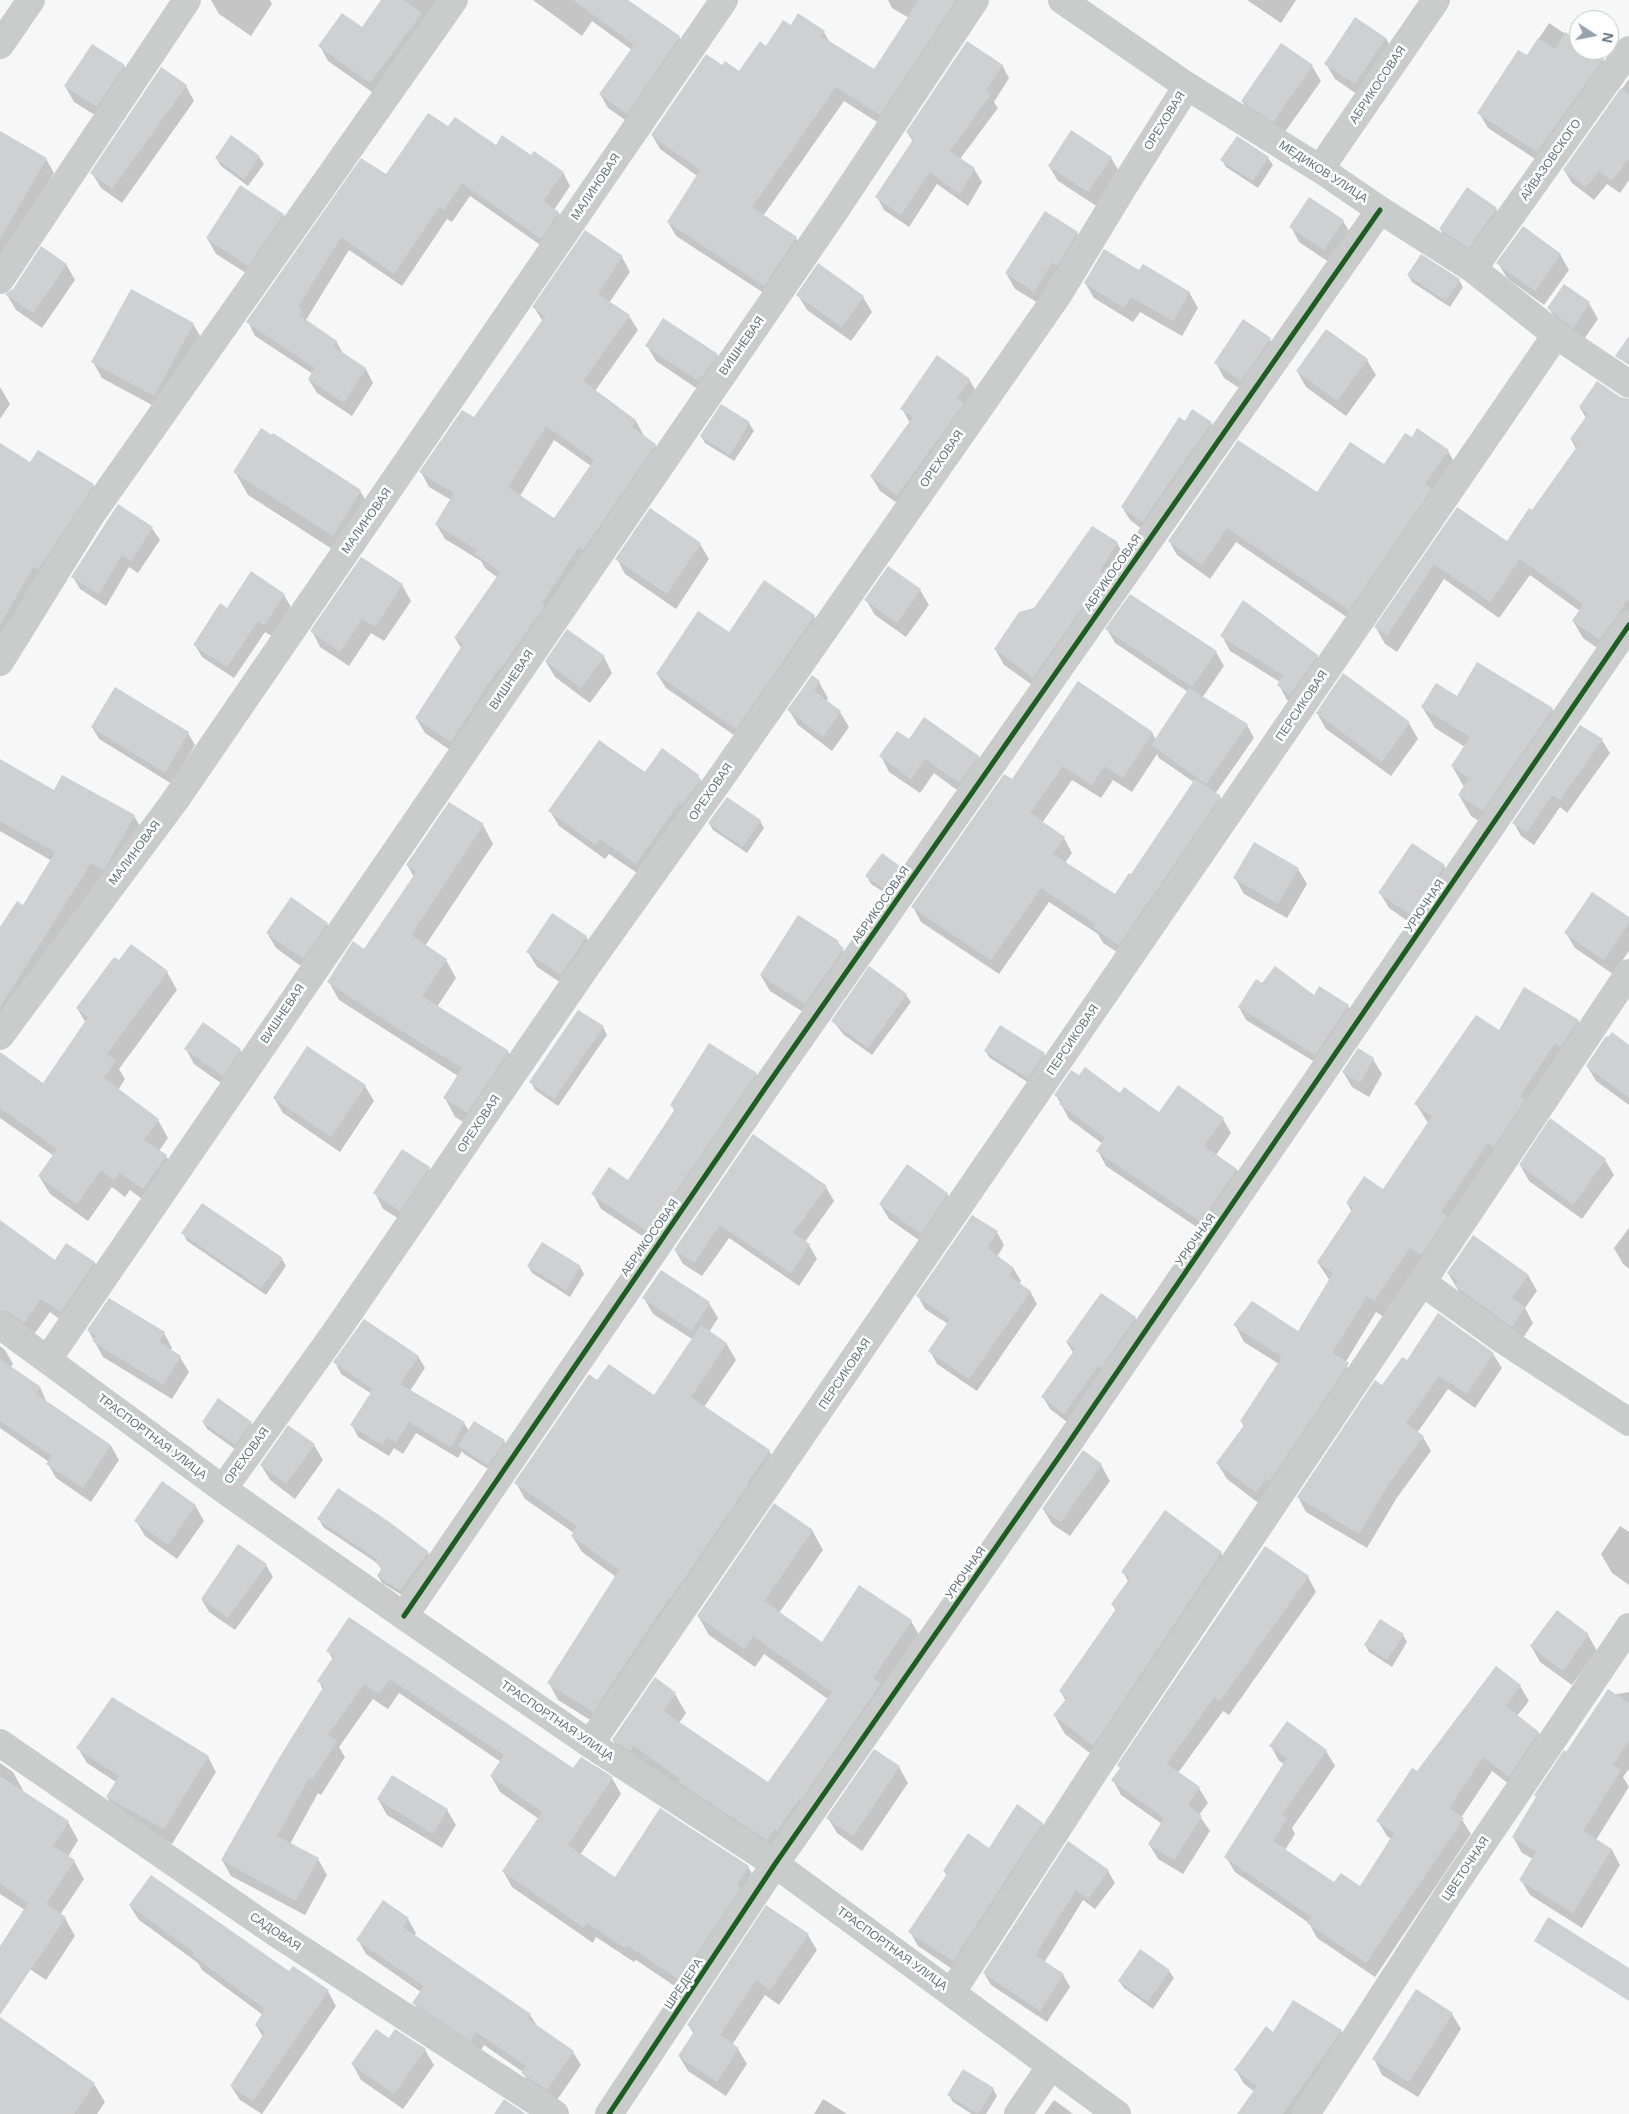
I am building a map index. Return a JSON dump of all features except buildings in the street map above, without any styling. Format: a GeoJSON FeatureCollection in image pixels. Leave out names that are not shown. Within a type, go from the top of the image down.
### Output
{"type":"FeatureCollection","features":[{"type":"Feature","properties":{"kind":"street"},"geometry":{"type":"LineString","coordinates":[[0,45],[32,0]]}},
{"type":"Feature","properties":{"kind":"street"},"geometry":{"type":"LineString","coordinates":[[0,280],[187,0]]}},
{"type":"Feature","properties":{"kind":"street"},"geometry":{"type":"LineString","coordinates":[[0,662],[91,515],[454,0]]}},
{"type":"Feature","properties":{"kind":"street","name":"МАЛИНОВАЯ"},"geometry":{"type":"LineString","coordinates":[[0,1036],[174,802],[724,0]]}},
{"type":"Feature","properties":{"kind":"street","name":"ВИШНЕВАЯ"},"geometry":{"type":"LineString","coordinates":[[48,1359],[831,217],[975,0]]}},
{"type":"Feature","properties":{"kind":"street","name":"МЕДИКОВ УЛИЦА"},"geometry":{"type":"LineString","coordinates":[[1062,0],[1187,86],[1320,169],[1473,269],[1556,335],[1629,384]]}},
{"type":"Feature","properties":{"kind":"street","name":"АБРИКОСОВАЯ"},"geometry":{"type":"LineString","coordinates":[[1320,169],[1436,0]]}},
{"type":"Feature","properties":{"kind":"street","name":"АЙВАЗОВСКОГО"},"geometry":{"type":"LineString","coordinates":[[1473,269],[1629,50]]}},
{"type":"Feature","properties":{"kind":"street","name":"ОРЕХОВАЯ"},"geometry":{"type":"LineString","coordinates":[[223,1489],[337,1330],[586,967],[720,779],[1058,295],[1187,86]]}},
{"type":"Feature","properties":{"kind":"street","name":"АБРИКОСОВАЯ"},"geometry":{"type":"LineString","coordinates":[[404,1616],[774,1076],[1380,210]]}},
{"type":"Feature","properties":{"kind":"street","name":"ПЕРСИКОВАЯ"},"geometry":{"type":"LineString","coordinates":[[590,1744],[1556,335]]}},
{"type":"Feature","properties":{"kind":"street","name":"УРЮЧНАЯ"},"geometry":{"type":"LineString","coordinates":[[775,1864],[1128,1356],[1629,625]]}},
{"type":"Feature","properties":{"kind":"street"},"geometry":{"type":"LineString","coordinates":[[952,1992],[1096,1769],[1629,973]]}},
{"type":"Feature","properties":{"kind":"street"},"geometry":{"type":"LineString","coordinates":[[1422,1282],[1500,1338],[1629,1422]]}},
{"type":"Feature","properties":{"kind":"street","name":"ТРАСПОРТНАЯ УЛИЦА"},"geometry":{"type":"LineString","coordinates":[[0,1325],[223,1489],[404,1616],[590,1744],[775,1864],[1117,2114]]}},
{"type":"Feature","properties":{"kind":"street","name":"ЦВЕТОЧНАЯ"},"geometry":{"type":"LineString","coordinates":[[1306,2114],[1453,1887],[1629,1627]]}},
{"type":"Feature","properties":{"kind":"street","name":"САДОВАЯ"},"geometry":{"type":"LineString","coordinates":[[0,1743],[276,1933],[555,2114]]}},
{"type":"Feature","properties":{"kind":"street","name":"ШРЕДЕРА"},"geometry":{"type":"LineString","coordinates":[[609,2114],[775,1864]]}},
{"type":"Feature","properties":{"kind":"street"},"geometry":{"type":"LineString","coordinates":[[1018,2114],[1051,2066]]}},
{"type":"Feature","properties":{"kind":"cycle path"},"geometry":{"type":"LineString","coordinates":[[404,1616],[768,1084],[1380,210]]}},
{"type":"Feature","properties":{"kind":"cycle path"},"geometry":{"type":"LineString","coordinates":[[609,2114],[775,1864],[1061,1454],[1629,625]]}}]}
